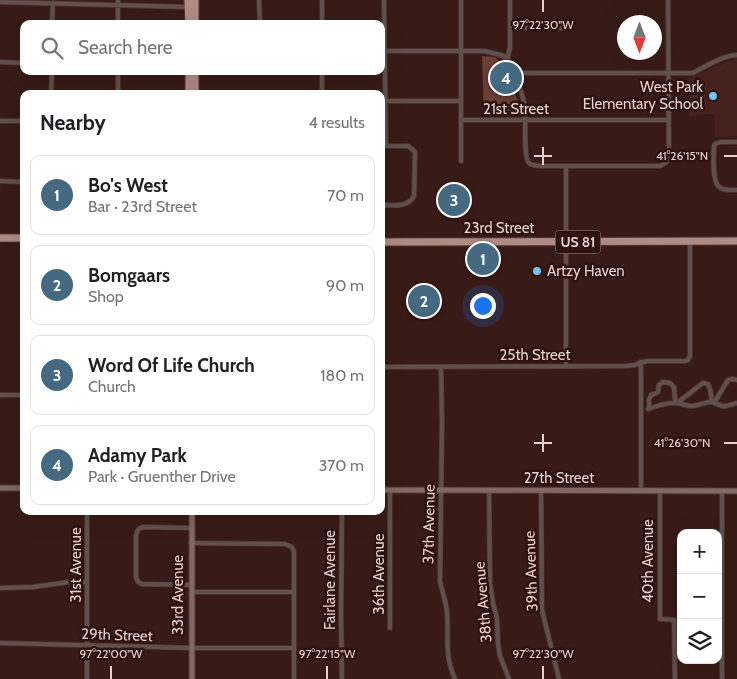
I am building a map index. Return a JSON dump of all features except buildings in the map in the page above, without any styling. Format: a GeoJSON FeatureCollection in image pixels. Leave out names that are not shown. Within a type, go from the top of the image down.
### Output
{"type":"FeatureCollection","features":[{"type":"Feature","properties":{"kind":"highway"},"geometry":{"type":"LineString","coordinates":[[190,20],[192,3]]}},
{"type":"Feature","properties":{"kind":"highway"},"geometry":{"type":"LineString","coordinates":[[192,3],[194,20]]}},
{"type":"Feature","properties":{"kind":"highway"},"geometry":{"type":"LineString","coordinates":[[189,75],[189,90]]}},
{"type":"Feature","properties":{"kind":"highway"},"geometry":{"type":"LineString","coordinates":[[195,75],[195,90]]}},
{"type":"Feature","properties":{"kind":"highway"},"geometry":{"type":"LineString","coordinates":[[0,238],[20,238]]}},
{"type":"Feature","properties":{"kind":"highway","name":"23rd Street"},"geometry":{"type":"LineString","coordinates":[[385,242],[737,242]]}},
{"type":"Feature","properties":{"kind":"street"},"geometry":{"type":"LineString","coordinates":[[118,0],[118,20]]}},
{"type":"Feature","properties":{"kind":"street"},"geometry":{"type":"LineString","coordinates":[[259,0],[260,20]]}},
{"type":"Feature","properties":{"kind":"street"},"geometry":{"type":"LineString","coordinates":[[322,0],[322,20]]}},
{"type":"Feature","properties":{"kind":"street"},"geometry":{"type":"LineString","coordinates":[[384,0],[384,20]]}},
{"type":"Feature","properties":{"kind":"street"},"geometry":{"type":"LineString","coordinates":[[461,0],[461,101]]}},
{"type":"Feature","properties":{"kind":"street"},"geometry":{"type":"LineString","coordinates":[[507,61],[510,47],[510,0]]}},
{"type":"Feature","properties":{"kind":"street"},"geometry":{"type":"LineString","coordinates":[[385,51],[484,50],[504,56],[514,74],[525,106],[526,153],[528,163],[532,165],[662,165],[669,159],[668,0]]}},
{"type":"Feature","properties":{"kind":"street"},"geometry":{"type":"LineString","coordinates":[[0,2],[118,6],[192,3]]}},
{"type":"Feature","properties":{"kind":"street"},"geometry":{"type":"LineString","coordinates":[[52,20],[53,3]]}},
{"type":"Feature","properties":{"kind":"street"},"geometry":{"type":"LineString","coordinates":[[510,28],[571,28]]}},
{"type":"Feature","properties":{"kind":"street"},"geometry":{"type":"LineString","coordinates":[[514,74],[693,73],[713,63],[737,55]]}},
{"type":"Feature","properties":{"kind":"street"},"geometry":{"type":"LineString","coordinates":[[0,62],[20,63]]}},
{"type":"Feature","properties":{"kind":"street"},"geometry":{"type":"LineString","coordinates":[[52,75],[52,90]]}},
{"type":"Feature","properties":{"kind":"street"},"geometry":{"type":"LineString","coordinates":[[118,75],[118,90]]}},
{"type":"Feature","properties":{"kind":"street"},"geometry":{"type":"LineString","coordinates":[[322,75],[322,90]]}},
{"type":"Feature","properties":{"kind":"street"},"geometry":{"type":"LineString","coordinates":[[383,75],[383,90]]}},
{"type":"Feature","properties":{"kind":"street","name":"21st Street"},"geometry":{"type":"LineString","coordinates":[[385,101],[461,101],[461,120],[669,120]]}},
{"type":"Feature","properties":{"kind":"street"},"geometry":{"type":"LineString","coordinates":[[461,120],[461,162]]}},
{"type":"Feature","properties":{"kind":"street"},"geometry":{"type":"LineString","coordinates":[[0,121],[20,121]]}},
{"type":"Feature","properties":{"kind":"street"},"geometry":{"type":"LineString","coordinates":[[737,142],[720,142],[714,146],[714,178],[716,185],[723,190],[737,190]]}},
{"type":"Feature","properties":{"kind":"street"},"geometry":{"type":"LineString","coordinates":[[385,146],[408,146],[415,152],[414,196],[412,201],[406,204],[385,204]]}},
{"type":"Feature","properties":{"kind":"street"},"geometry":{"type":"LineString","coordinates":[[566,166],[566,366]]}},
{"type":"Feature","properties":{"kind":"street"},"geometry":{"type":"LineString","coordinates":[[0,181],[20,182]]}},
{"type":"Feature","properties":{"kind":"street","name":"25th Street"},"geometry":{"type":"LineString","coordinates":[[385,366],[627,366],[647,361],[688,360],[690,356],[690,241]]}},
{"type":"Feature","properties":{"kind":"street"},"geometry":{"type":"LineString","coordinates":[[640,362],[641,490]]}},
{"type":"Feature","properties":{"kind":"street","name":"37th Avenue"},"geometry":{"type":"LineString","coordinates":[[441,367],[440,581],[447,612],[448,660],[455,679]]}},
{"type":"Feature","properties":{"kind":"street"},"geometry":{"type":"LineString","coordinates":[[641,409],[649,409],[662,404],[677,403],[698,406],[712,402],[728,380],[737,380]]}},
{"type":"Feature","properties":{"kind":"street"},"geometry":{"type":"LineString","coordinates":[[649,409],[651,395],[658,392],[659,385],[663,382],[670,383],[674,387],[677,403]]}},
{"type":"Feature","properties":{"kind":"street"},"geometry":{"type":"LineString","coordinates":[[677,403],[703,383],[708,384],[710,388],[712,402]]}},
{"type":"Feature","properties":{"kind":"street"},"geometry":{"type":"LineString","coordinates":[[0,394],[20,395]]}},
{"type":"Feature","properties":{"kind":"street"},"geometry":{"type":"LineString","coordinates":[[712,402],[728,407],[737,403]]}},
{"type":"Feature","properties":{"kind":"street"},"geometry":{"type":"LineString","coordinates":[[0,488],[20,488]]}},
{"type":"Feature","properties":{"kind":"street","name":"27th Street"},"geometry":{"type":"LineString","coordinates":[[385,490],[737,491]]}},
{"type":"Feature","properties":{"kind":"street","name":"36th Avenue"},"geometry":{"type":"LineString","coordinates":[[390,490],[390,628]]}},
{"type":"Feature","properties":{"kind":"street","name":"40th Avenue"},"geometry":{"type":"LineString","coordinates":[[660,490],[660,619],[674,620],[675,679]]}},
{"type":"Feature","properties":{"kind":"street","name":"38th Avenue"},"geometry":{"type":"LineString","coordinates":[[489,491],[490,583],[497,618],[500,656],[509,679]]}},
{"type":"Feature","properties":{"kind":"street","name":"39th Avenue"},"geometry":{"type":"LineString","coordinates":[[541,491],[542,610],[559,679]]}},
{"type":"Feature","properties":{"kind":"street"},"geometry":{"type":"LineString","coordinates":[[722,491],[722,679]]}},
{"type":"Feature","properties":{"kind":"street","name":"31st Avenue"},"geometry":{"type":"LineString","coordinates":[[87,515],[87,679]]}},
{"type":"Feature","properties":{"kind":"street","name":"33rd Avenue"},"geometry":{"type":"LineString","coordinates":[[192,515],[192,679]]}},
{"type":"Feature","properties":{"kind":"street","name":"Fairlane Avenue"},"geometry":{"type":"LineString","coordinates":[[342,515],[342,679]]}},
{"type":"Feature","properties":{"kind":"street"},"geometry":{"type":"LineString","coordinates":[[192,528],[144,527],[137,530],[136,536],[136,577],[138,582],[142,584],[192,585]]}},
{"type":"Feature","properties":{"kind":"street"},"geometry":{"type":"LineString","coordinates":[[191,544],[285,544],[292,547],[294,552],[294,679]]}},
{"type":"Feature","properties":{"kind":"street"},"geometry":{"type":"LineString","coordinates":[[0,588],[87,582]]}},
{"type":"Feature","properties":{"kind":"street"},"geometry":{"type":"LineString","coordinates":[[192,592],[294,592]]}},
{"type":"Feature","properties":{"kind":"street","name":"29th Street"},"geometry":{"type":"LineString","coordinates":[[0,643],[192,648],[294,648]]}},
{"type":"Feature","properties":{"kind":"shaded area"},"geometry":{"type":"Polygon","coordinates":[[[482,56],[495,57],[505,66],[521,109],[518,116],[484,116],[482,56]]]}},
{"type":"Feature","properties":{"kind":"shaded area","name":"West Park Elementary School"},"geometry":{"type":"Polygon","coordinates":[[[737,58],[737,136],[715,137],[714,114],[689,116],[689,78],[737,58]]]}},
{"type":"Feature","properties":{"kind":"place","name":"Adamy Park"},"geometry":{"type":"Point","coordinates":[506,78]}},
{"type":"Feature","properties":{"kind":"place","name":"West Park Elementary School"},"geometry":{"type":"Point","coordinates":[713,96]}},
{"type":"Feature","properties":{"kind":"place","name":"Word Of Life Church"},"geometry":{"type":"Point","coordinates":[454,200]}},
{"type":"Feature","properties":{"kind":"place","name":"Bo's West"},"geometry":{"type":"Point","coordinates":[483,259]}},
{"type":"Feature","properties":{"kind":"place","name":"Artzy Haven"},"geometry":{"type":"Point","coordinates":[537,271]}},
{"type":"Feature","properties":{"kind":"place","name":"Bomgaars"},"geometry":{"type":"Point","coordinates":[424,301]}}]}
